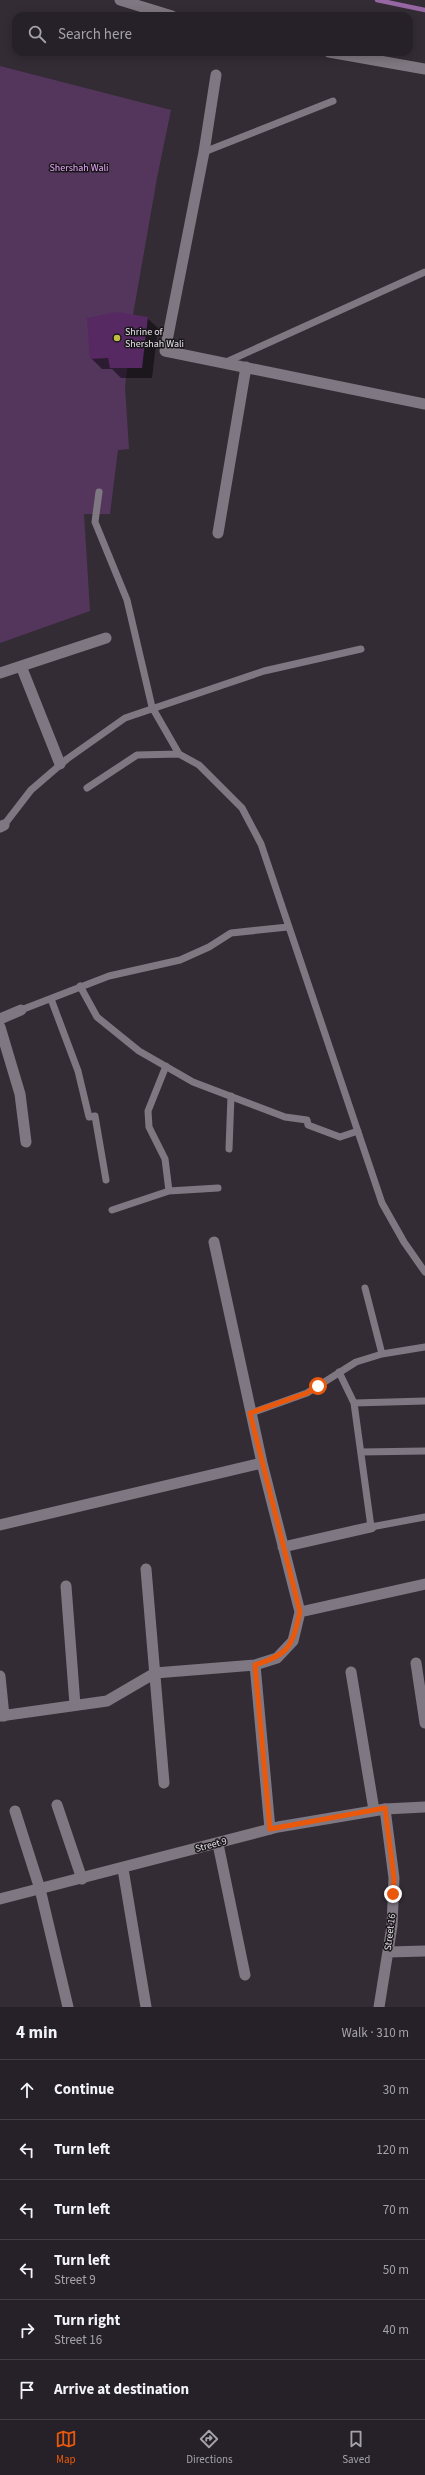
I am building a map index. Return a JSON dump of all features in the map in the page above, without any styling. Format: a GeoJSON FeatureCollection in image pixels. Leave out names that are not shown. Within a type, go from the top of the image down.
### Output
{"type":"FeatureCollection","features":[{"type":"Feature","properties":{"kind":"street"},"geometry":{"type":"LineString","coordinates":[[120,0],[159,12]]}},
{"type":"Feature","properties":{"kind":"street"},"geometry":{"type":"LineString","coordinates":[[352,56],[425,69]]}},
{"type":"Feature","properties":{"kind":"street"},"geometry":{"type":"LineString","coordinates":[[216,75],[204,152],[164,348],[168,352],[425,404]]}},
{"type":"Feature","properties":{"kind":"street"},"geometry":{"type":"LineString","coordinates":[[218,532],[246,367]]}},
{"type":"Feature","properties":{"kind":"street"},"geometry":{"type":"LineString","coordinates":[[0,673],[106,638]]}},
{"type":"Feature","properties":{"kind":"street"},"geometry":{"type":"LineString","coordinates":[[21,666],[60,764]]}},
{"type":"Feature","properties":{"kind":"street"},"geometry":{"type":"LineString","coordinates":[[0,1019],[21,1010]]}},
{"type":"Feature","properties":{"kind":"street"},"geometry":{"type":"LineString","coordinates":[[0,1027],[20,1094],[26,1142]]}},
{"type":"Feature","properties":{"kind":"street"},"geometry":{"type":"LineString","coordinates":[[0,1676],[2,1716],[107,1701],[155,1673],[255,1665],[277,1658],[293,1641],[300,1612],[250,1413],[214,1242]]}},
{"type":"Feature","properties":{"kind":"street"},"geometry":{"type":"LineString","coordinates":[[0,1525],[262,1463]]}},
{"type":"Feature","properties":{"kind":"street"},"geometry":{"type":"LineString","coordinates":[[283,1547],[371,1527]]}},
{"type":"Feature","properties":{"kind":"street"},"geometry":{"type":"LineString","coordinates":[[146,1569],[164,1783]]}},
{"type":"Feature","properties":{"kind":"street"},"geometry":{"type":"LineString","coordinates":[[300,1612],[425,1584]]}},
{"type":"Feature","properties":{"kind":"street"},"geometry":{"type":"LineString","coordinates":[[66,1586],[75,1705]]}},
{"type":"Feature","properties":{"kind":"street"},"geometry":{"type":"LineString","coordinates":[[416,1663],[425,1722]]}},
{"type":"Feature","properties":{"kind":"street"},"geometry":{"type":"LineString","coordinates":[[255,1665],[270,1829]]}},
{"type":"Feature","properties":{"kind":"street","name":"Street 16"},"geometry":{"type":"LineString","coordinates":[[351,1672],[394,1878],[392,1926],[379,2007]]}},
{"type":"Feature","properties":{"kind":"street"},"geometry":{"type":"LineString","coordinates":[[57,1805],[82,1879]]}},
{"type":"Feature","properties":{"kind":"street","name":"Street 9"},"geometry":{"type":"LineString","coordinates":[[0,1899],[123,1869],[270,1829],[380,1809],[425,1807]]}},
{"type":"Feature","properties":{"kind":"street"},"geometry":{"type":"LineString","coordinates":[[15,1811],[40,1889],[68,2007]]}},
{"type":"Feature","properties":{"kind":"street"},"geometry":{"type":"LineString","coordinates":[[218,1844],[245,1975]]}},
{"type":"Feature","properties":{"kind":"street"},"geometry":{"type":"LineString","coordinates":[[123,1869],[146,2007]]}},
{"type":"Feature","properties":{"kind":"street"},"geometry":{"type":"LineString","coordinates":[[388,1952],[425,1951]]}},
{"type":"Feature","properties":{"kind":"lane"},"geometry":{"type":"LineString","coordinates":[[204,152],[333,101]]}},
{"type":"Feature","properties":{"kind":"lane"},"geometry":{"type":"LineString","coordinates":[[224,363],[425,272]]}},
{"type":"Feature","properties":{"kind":"lane"},"geometry":{"type":"LineString","coordinates":[[100,492],[95,522],[126,600],[152,707],[179,754]]}},
{"type":"Feature","properties":{"kind":"lane"},"geometry":{"type":"LineString","coordinates":[[2,826],[30,790],[60,764],[125,718],[152,707],[290,664],[361,649]]}},
{"type":"Feature","properties":{"kind":"lane"},"geometry":{"type":"LineString","coordinates":[[87,788],[137,755],[179,754],[199,765],[242,808],[261,844],[382,1202],[404,1242],[425,1272]]}},
{"type":"Feature","properties":{"kind":"lane"},"geometry":{"type":"LineString","coordinates":[[21,1010],[51,1000],[80,986],[109,976],[180,960],[209,947],[231,933],[288,927]]}},
{"type":"Feature","properties":{"kind":"lane"},"geometry":{"type":"LineString","coordinates":[[80,986],[97,1017],[139,1051],[193,1082],[286,1117],[307,1120],[308,1126],[340,1137],[358,1131]]}},
{"type":"Feature","properties":{"kind":"lane"},"geometry":{"type":"LineString","coordinates":[[51,1000],[78,1071],[89,1117],[95,1116],[106,1180]]}},
{"type":"Feature","properties":{"kind":"lane"},"geometry":{"type":"LineString","coordinates":[[166,1066],[148,1111],[149,1127],[165,1159],[169,1190]]}},
{"type":"Feature","properties":{"kind":"lane"},"geometry":{"type":"LineString","coordinates":[[229,1149],[231,1096]]}},
{"type":"Feature","properties":{"kind":"lane"},"geometry":{"type":"LineString","coordinates":[[112,1210],[169,1190],[218,1188]]}},
{"type":"Feature","properties":{"kind":"lane"},"geometry":{"type":"LineString","coordinates":[[365,1288],[382,1354]]}},
{"type":"Feature","properties":{"kind":"lane"},"geometry":{"type":"LineString","coordinates":[[250,1413],[307,1393],[356,1362],[382,1354],[425,1347]]}},
{"type":"Feature","properties":{"kind":"lane"},"geometry":{"type":"LineString","coordinates":[[339,1372],[354,1403],[371,1527],[425,1517]]}},
{"type":"Feature","properties":{"kind":"lane"},"geometry":{"type":"LineString","coordinates":[[354,1403],[425,1401]]}},
{"type":"Feature","properties":{"kind":"lane"},"geometry":{"type":"LineString","coordinates":[[361,1452],[425,1451]]}},
{"type":"Feature","properties":{"kind":"green space","name":"Shershah Wali"},"geometry":{"type":"Polygon","coordinates":[[[0,66],[171,110],[157,178],[133,315],[125,387],[129,449],[118,450],[110,514],[84,514],[90,611],[0,643],[0,66]]]}},
{"type":"Feature","properties":{"kind":"building","name":"Shrine of Shershah Wali"},"geometry":{"type":"Polygon","coordinates":[[[117,312],[148,317],[142,368],[110,368],[108,358],[90,359],[87,318],[117,312]]]}},
{"type":"Feature","properties":{"kind":"waterway"},"geometry":{"type":"LineString","coordinates":[[377,0],[425,10]]}},
{"type":"Feature","properties":{"kind":"place","name":"Shrine of Shershah Wali"},"geometry":{"type":"Point","coordinates":[117,338]}},
{"type":"Feature","properties":{"kind":"route"},"geometry":{"type":"LineString","coordinates":[[318,1386],[307,1393],[250,1413],[272,1508],[300,1612],[293,1641],[277,1658],[255,1665],[270,1829],[385,1808],[394,1878],[393,1894]]}}]}
